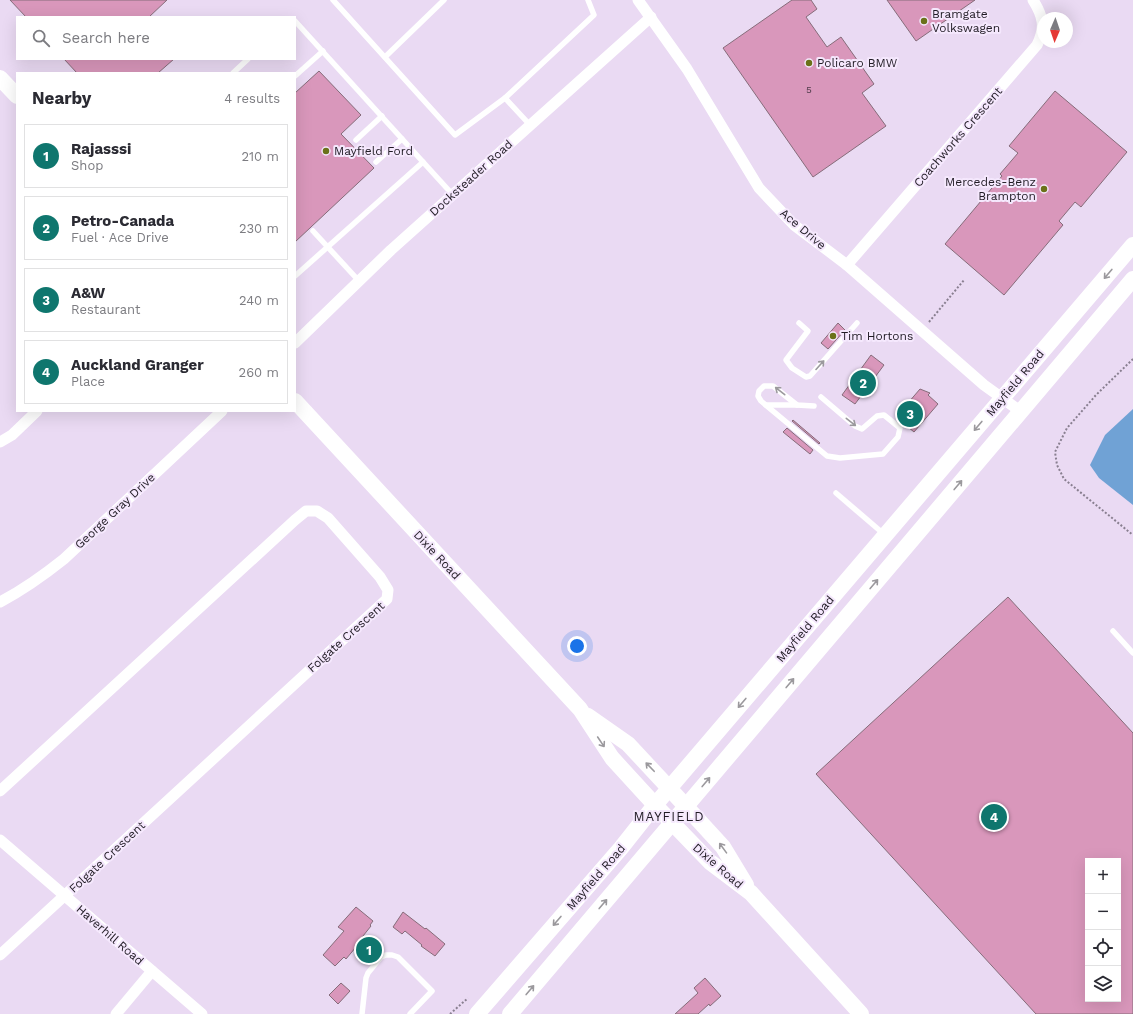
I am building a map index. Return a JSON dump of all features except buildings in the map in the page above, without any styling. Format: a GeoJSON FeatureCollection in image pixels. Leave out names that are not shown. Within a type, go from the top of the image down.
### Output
{"type":"FeatureCollection","features":[{"type":"Feature","properties":{"kind":"main road"},"geometry":{"type":"LineString","coordinates":[[0,78],[16,95]]}},
{"type":"Feature","properties":{"kind":"main road","name":"Mayfield Road"},"geometry":{"type":"LineString","coordinates":[[477,1014],[616,854],[669,788],[1133,244]]}},
{"type":"Feature","properties":{"kind":"main road","name":"Mayfield Road"},"geometry":{"type":"LineString","coordinates":[[510,1014],[1133,279]]}},
{"type":"Feature","properties":{"kind":"main road","name":"Dixie Road"},"geometry":{"type":"LineString","coordinates":[[296,402],[580,709],[612,758],[655,805],[710,862],[750,893],[861,1014]]}},
{"type":"Feature","properties":{"kind":"main road","name":"Dixie Road"},"geometry":{"type":"LineString","coordinates":[[580,709],[628,744],[669,788],[723,847],[750,893]]}},
{"type":"Feature","properties":{"kind":"street","name":"Ace Drive"},"geometry":{"type":"LineString","coordinates":[[638,0],[687,69],[758,188],[794,225],[847,265],[984,385],[1020,411]]}},
{"type":"Feature","properties":{"kind":"street","name":"Coachworks Crescent"},"geometry":{"type":"LineString","coordinates":[[847,265],[1037,45],[1042,34],[1043,21],[1033,0]]}},
{"type":"Feature","properties":{"kind":"street","name":"Docksteader Road"},"geometry":{"type":"LineString","coordinates":[[296,342],[391,250],[651,17]]}},
{"type":"Feature","properties":{"kind":"street"},"geometry":{"type":"LineString","coordinates":[[0,442],[12,435],[36,412]]}},
{"type":"Feature","properties":{"kind":"street","name":"George Gray Drive"},"geometry":{"type":"LineString","coordinates":[[0,602],[44,576],[64,559],[221,412]]}},
{"type":"Feature","properties":{"kind":"street","name":"Folgate Crescent"},"geometry":{"type":"LineString","coordinates":[[0,791],[306,511],[317,511],[328,518],[380,577],[388,590],[387,599],[0,954]]}},
{"type":"Feature","properties":{"kind":"street","name":"Haverhill Road"},"geometry":{"type":"LineString","coordinates":[[0,840],[202,1014]]}},
{"type":"Feature","properties":{"kind":"street"},"geometry":{"type":"LineString","coordinates":[[116,1014],[152,971]]}},
{"type":"Feature","properties":{"kind":"lane"},"geometry":{"type":"LineString","coordinates":[[333,0],[455,135],[505,98],[594,15],[588,0]]}},
{"type":"Feature","properties":{"kind":"lane"},"geometry":{"type":"LineString","coordinates":[[385,57],[444,0]]}},
{"type":"Feature","properties":{"kind":"lane"},"geometry":{"type":"LineString","coordinates":[[296,22],[453,195]]}},
{"type":"Feature","properties":{"kind":"lane"},"geometry":{"type":"LineString","coordinates":[[296,75],[322,51]]}},
{"type":"Feature","properties":{"kind":"lane"},"geometry":{"type":"LineString","coordinates":[[234,72],[247,60]]}},
{"type":"Feature","properties":{"kind":"lane"},"geometry":{"type":"LineString","coordinates":[[505,98],[530,126]]}},
{"type":"Feature","properties":{"kind":"lane"},"geometry":{"type":"LineString","coordinates":[[356,140],[382,116]]}},
{"type":"Feature","properties":{"kind":"lane"},"geometry":{"type":"LineString","coordinates":[[376,162],[402,139]]}},
{"type":"Feature","properties":{"kind":"lane"},"geometry":{"type":"LineString","coordinates":[[296,275],[423,162]]}},
{"type":"Feature","properties":{"kind":"lane"},"geometry":{"type":"LineString","coordinates":[[313,231],[359,281]]}},
{"type":"Feature","properties":{"kind":"lane"},"geometry":{"type":"LineString","coordinates":[[799,323],[808,331],[786,360],[792,368],[806,377],[810,376],[857,323]]}},
{"type":"Feature","properties":{"kind":"lane"},"geometry":{"type":"LineString","coordinates":[[797,405],[773,386],[764,386],[758,390],[758,396],[766,405],[827,456],[840,458],[882,454],[898,437],[900,428],[884,415],[877,416],[862,430],[854,426],[821,397]]}},
{"type":"Feature","properties":{"kind":"lane"},"geometry":{"type":"LineString","coordinates":[[766,405],[814,406]]}},
{"type":"Feature","properties":{"kind":"lane"},"geometry":{"type":"LineString","coordinates":[[836,493],[885,535]]}},
{"type":"Feature","properties":{"kind":"lane"},"geometry":{"type":"LineString","coordinates":[[1113,631],[1133,653]]}},
{"type":"Feature","properties":{"kind":"lane"},"geometry":{"type":"LineString","coordinates":[[362,1014],[366,978],[368,973],[381,957],[389,954],[398,957],[432,991],[410,1014]]}},
{"type":"Feature","properties":{"kind":"path"},"geometry":{"type":"LineString","coordinates":[[921,331],[964,280]]}},
{"type":"Feature","properties":{"kind":"path"},"geometry":{"type":"LineString","coordinates":[[1133,360],[1096,395],[1067,428],[1055,452],[1057,465],[1064,479],[1133,535]]}},
{"type":"Feature","properties":{"kind":"path"},"geometry":{"type":"LineString","coordinates":[[450,1014],[468,998]]}},
{"type":"Feature","properties":{"kind":"water"},"geometry":{"type":"Polygon","coordinates":[[[1133,409],[1133,505],[1099,478],[1090,465],[1105,435],[1133,409]]]}},
{"type":"Feature","properties":{"kind":"place","name":"Bramgate Volkswagen"},"geometry":{"type":"Point","coordinates":[924,21]}},
{"type":"Feature","properties":{"kind":"place","name":"Policaro BMW"},"geometry":{"type":"Point","coordinates":[809,63]}},
{"type":"Feature","properties":{"kind":"place","name":"Mayfield Ford"},"geometry":{"type":"Point","coordinates":[326,151]}},
{"type":"Feature","properties":{"kind":"place","name":"Mercedes-Benz Brampton"},"geometry":{"type":"Point","coordinates":[1044,189]}},
{"type":"Feature","properties":{"kind":"place","name":"Tim Hortons"},"geometry":{"type":"Point","coordinates":[833,336]}},
{"type":"Feature","properties":{"kind":"place","name":"Petro-Canada"},"geometry":{"type":"Point","coordinates":[863,383]}},
{"type":"Feature","properties":{"kind":"place","name":"A&W"},"geometry":{"type":"Point","coordinates":[910,414]}},
{"type":"Feature","properties":{"kind":"place","name":"Auckland Granger"},"geometry":{"type":"Point","coordinates":[994,817]}},
{"type":"Feature","properties":{"kind":"place","name":"Rajasssi"},"geometry":{"type":"Point","coordinates":[369,950]}},
{"type":"Feature","properties":{"kind":"district","name":"MAYFIELD"},"geometry":{"type":"Point","coordinates":[669,816]}}]}
